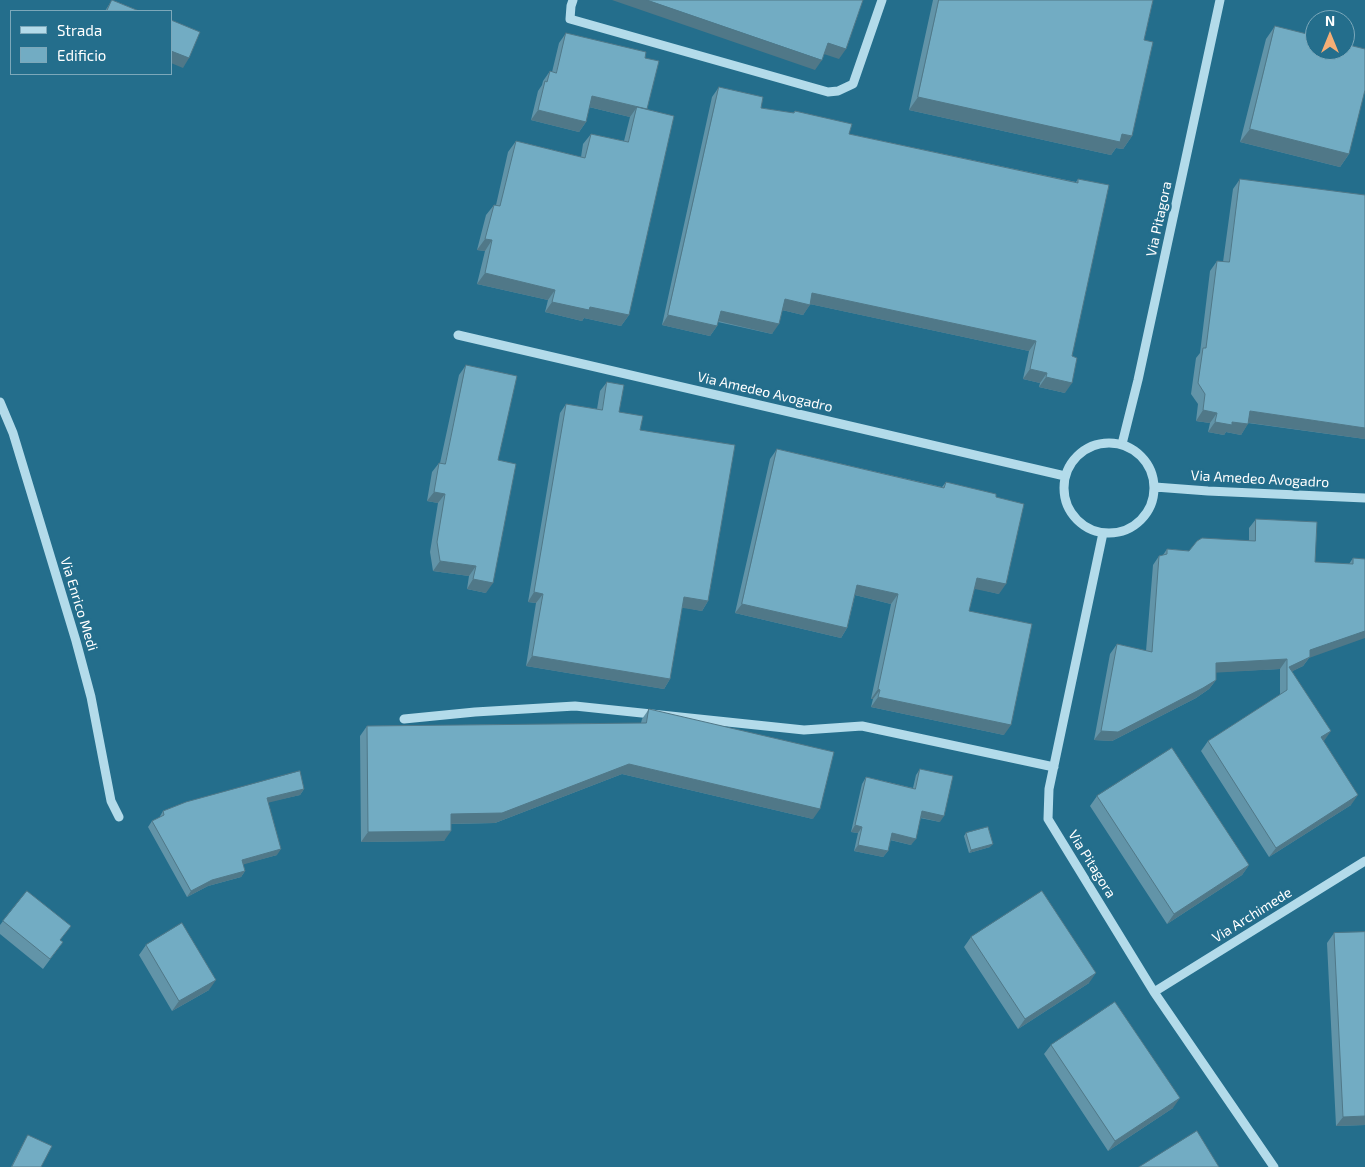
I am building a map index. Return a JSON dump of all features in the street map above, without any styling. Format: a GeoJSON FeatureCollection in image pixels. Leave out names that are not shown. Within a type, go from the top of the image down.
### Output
{"type":"FeatureCollection","features":[{"type":"Feature","properties":{"kind":"street"},"geometry":{"type":"LineString","coordinates":[[573,0],[570,19],[828,92],[838,91],[853,84],[882,0]]}},
{"type":"Feature","properties":{"kind":"street","name":"Via Pitagora"},"geometry":{"type":"LineString","coordinates":[[1122,444],[1138,380],[1220,0]]}},
{"type":"Feature","properties":{"kind":"street","name":"Via Amedeo Avogadro"},"geometry":{"type":"LineString","coordinates":[[458,335],[1065,476]]}},
{"type":"Feature","properties":{"kind":"street","name":"Via Enrico Medi"},"geometry":{"type":"LineString","coordinates":[[0,402],[13,433],[76,641],[91,697],[111,801],[120,817]]}},
{"type":"Feature","properties":{"kind":"street"},"geometry":{"type":"LineString","coordinates":[[1108,442],[1122,444],[1135,450],[1146,460],[1152,473],[1155,488],[1152,503],[1145,517],[1133,527],[1118,532],[1103,533],[1088,528],[1076,519],[1067,506],[1064,492],[1065,476],[1071,463],[1081,452],[1093,445],[1108,442]]}},
{"type":"Feature","properties":{"kind":"street","name":"Via Amedeo Avogadro"},"geometry":{"type":"LineString","coordinates":[[1155,488],[1365,498]]}},
{"type":"Feature","properties":{"kind":"street","name":"Via Pitagora"},"geometry":{"type":"LineString","coordinates":[[1103,533],[1049,789],[1048,819],[1154,992],[1274,1167]]}},
{"type":"Feature","properties":{"kind":"street"},"geometry":{"type":"LineString","coordinates":[[404,718],[575,706],[804,730],[862,726],[1054,766]]}},
{"type":"Feature","properties":{"kind":"street","name":"Via Archimede"},"geometry":{"type":"LineString","coordinates":[[1154,992],[1365,861]]}},
{"type":"Feature","properties":{"kind":"building"},"geometry":{"type":"Polygon","coordinates":[[[112,0],[137,10],[107,10],[112,0]]]}},
{"type":"Feature","properties":{"kind":"building"},"geometry":{"type":"Polygon","coordinates":[[[647,0],[863,0],[846,49],[828,43],[822,60],[647,0]]]}},
{"type":"Feature","properties":{"kind":"building"},"geometry":{"type":"Polygon","coordinates":[[[939,0],[1153,0],[1144,40],[1153,42],[1132,136],[1122,134],[1120,142],[918,97],[939,0]]]}},
{"type":"Feature","properties":{"kind":"building"},"geometry":{"type":"Polygon","coordinates":[[[172,20],[200,32],[189,58],[172,51],[172,20]]]}},
{"type":"Feature","properties":{"kind":"building"},"geometry":{"type":"Polygon","coordinates":[[[1275,26],[1305,34],[1305,60],[1355,60],[1355,46],[1365,49],[1365,90],[1349,154],[1250,129],[1275,26]]]}},
{"type":"Feature","properties":{"kind":"building"},"geometry":{"type":"Polygon","coordinates":[[[566,33],[646,52],[645,58],[659,61],[647,109],[592,96],[586,122],[538,110],[545,81],[547,82],[550,71],[556,73],[566,33]]]}},
{"type":"Feature","properties":{"kind":"building"},"geometry":{"type":"Polygon","coordinates":[[[719,87],[763,97],[761,108],[794,113],[795,111],[852,124],[849,134],[1078,183],[1078,179],[1109,185],[1072,356],[1077,358],[1072,383],[1046,377],[1047,373],[1030,369],[1036,341],[812,293],[810,305],[785,299],[779,324],[721,311],[717,326],[668,315],[719,87]]]}},
{"type":"Feature","properties":{"kind":"building"},"geometry":{"type":"Polygon","coordinates":[[[637,107],[674,116],[629,315],[590,307],[589,310],[552,302],[555,290],[485,273],[492,240],[485,239],[494,205],[500,206],[516,141],[585,158],[591,134],[628,142],[637,107]]]}},
{"type":"Feature","properties":{"kind":"building"},"geometry":{"type":"Polygon","coordinates":[[[1240,179],[1365,195],[1365,428],[1250,411],[1248,424],[1232,422],[1232,425],[1215,422],[1217,413],[1203,410],[1205,394],[1198,383],[1203,348],[1206,348],[1217,261],[1229,262],[1240,179]]]}},
{"type":"Feature","properties":{"kind":"building"},"geometry":{"type":"Polygon","coordinates":[[[466,365],[517,376],[498,460],[516,464],[493,583],[473,579],[476,566],[440,561],[437,542],[445,494],[434,492],[439,463],[445,464],[466,365]]]}},
{"type":"Feature","properties":{"kind":"building"},"geometry":{"type":"Polygon","coordinates":[[[607,382],[624,385],[619,412],[643,416],[640,430],[735,445],[708,601],[684,597],[670,679],[532,656],[543,594],[534,592],[566,404],[602,410],[607,382]]]}},
{"type":"Feature","properties":{"kind":"building"},"geometry":{"type":"Polygon","coordinates":[[[777,449],[944,488],[946,482],[996,494],[996,497],[1024,504],[1006,584],[977,578],[969,611],[1032,624],[1011,725],[878,697],[880,690],[878,689],[898,594],[857,585],[847,628],[742,604],[777,449]]]}},
{"type":"Feature","properties":{"kind":"building"},"geometry":{"type":"Polygon","coordinates":[[[1256,519],[1317,522],[1315,562],[1353,564],[1353,558],[1365,559],[1365,631],[1310,650],[1310,657],[1289,667],[1331,731],[1321,737],[1358,795],[1276,848],[1208,741],[1287,690],[1287,659],[1216,663],[1216,680],[1203,688],[1118,732],[1101,731],[1117,644],[1152,652],[1159,556],[1167,554],[1167,549],[1189,551],[1202,538],[1255,541],[1256,519]]]}},
{"type":"Feature","properties":{"kind":"building"},"geometry":{"type":"Polygon","coordinates":[[[649,709],[834,752],[820,809],[629,764],[502,813],[451,814],[451,831],[368,832],[367,726],[646,723],[649,709]]]}},
{"type":"Feature","properties":{"kind":"building"},"geometry":{"type":"Polygon","coordinates":[[[1172,748],[1249,865],[1174,914],[1097,796],[1172,748]]]}},
{"type":"Feature","properties":{"kind":"building"},"geometry":{"type":"Polygon","coordinates":[[[920,769],[953,776],[944,816],[922,811],[916,839],[892,833],[888,851],[858,845],[862,827],[855,825],[866,777],[915,789],[920,769]]]}},
{"type":"Feature","properties":{"kind":"building"},"geometry":{"type":"Polygon","coordinates":[[[300,771],[304,789],[267,798],[281,849],[242,860],[245,871],[212,880],[191,891],[152,821],[164,815],[163,811],[186,802],[300,771]]]}},
{"type":"Feature","properties":{"kind":"building"},"geometry":{"type":"Polygon","coordinates":[[[988,827],[993,844],[971,850],[966,833],[988,827]]]}},
{"type":"Feature","properties":{"kind":"building"},"geometry":{"type":"Polygon","coordinates":[[[27,891],[71,926],[60,940],[63,942],[50,959],[3,921],[27,891]]]}},
{"type":"Feature","properties":{"kind":"building"},"geometry":{"type":"Polygon","coordinates":[[[1042,891],[1096,973],[1025,1019],[971,937],[1042,891]]]}},
{"type":"Feature","properties":{"kind":"building"},"geometry":{"type":"Polygon","coordinates":[[[182,923],[216,980],[179,1001],[146,945],[182,923]]]}},
{"type":"Feature","properties":{"kind":"building"},"geometry":{"type":"Polygon","coordinates":[[[1365,932],[1365,1116],[1343,1117],[1334,933],[1365,932]]]}},
{"type":"Feature","properties":{"kind":"building"},"geometry":{"type":"Polygon","coordinates":[[[1115,1002],[1180,1098],[1115,1141],[1051,1045],[1115,1002]]]}},
{"type":"Feature","properties":{"kind":"building"},"geometry":{"type":"Polygon","coordinates":[[[1197,1131],[1219,1167],[1139,1167],[1197,1131]]]}},
{"type":"Feature","properties":{"kind":"building"},"geometry":{"type":"Polygon","coordinates":[[[28,1135],[52,1146],[41,1167],[12,1167],[28,1135]]]}}]}
